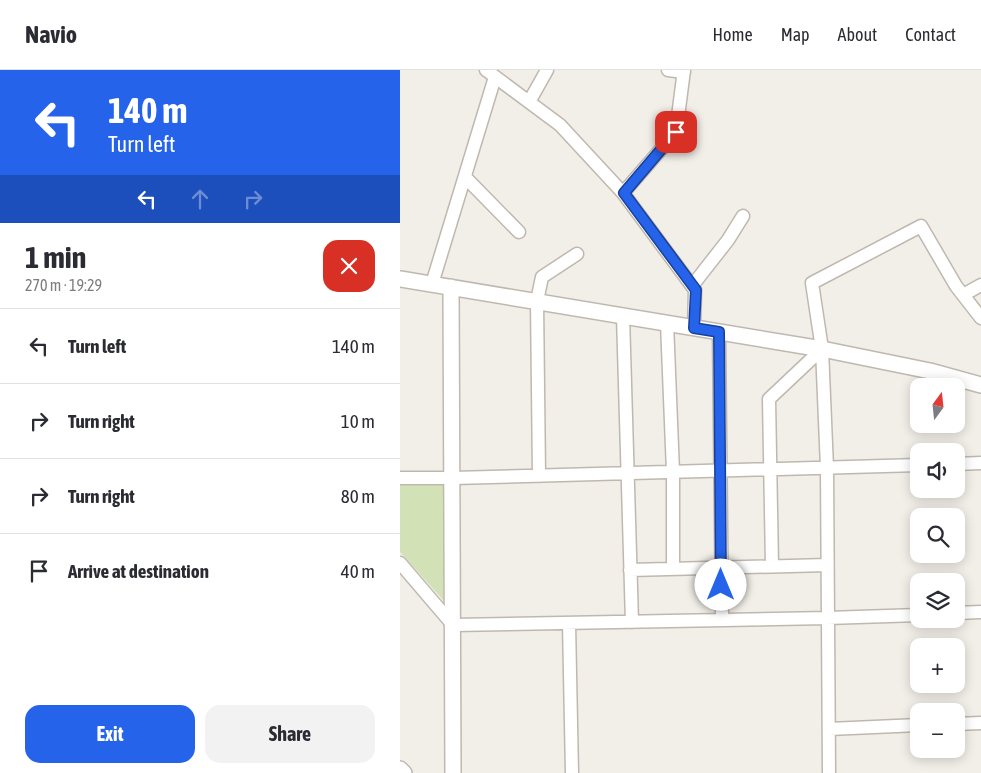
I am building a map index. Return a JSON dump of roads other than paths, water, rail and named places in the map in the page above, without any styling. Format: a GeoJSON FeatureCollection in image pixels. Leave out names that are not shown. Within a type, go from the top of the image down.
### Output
{"type":"FeatureCollection","features":[{"type":"Feature","properties":{"kind":"street"},"geometry":{"type":"LineString","coordinates":[[529,102],[547,70]]}},
{"type":"Feature","properties":{"kind":"street"},"geometry":{"type":"LineString","coordinates":[[624,193],[676,132],[684,71],[668,70]]}},
{"type":"Feature","properties":{"kind":"street"},"geometry":{"type":"LineString","coordinates":[[432,284],[465,177],[491,73],[560,125],[624,193],[696,290],[694,328]]}},
{"type":"Feature","properties":{"kind":"street"},"geometry":{"type":"LineString","coordinates":[[465,177],[519,232]]}},
{"type":"Feature","properties":{"kind":"street"},"geometry":{"type":"LineString","coordinates":[[692,286],[728,240],[743,216]]}},
{"type":"Feature","properties":{"kind":"street"},"geometry":{"type":"LineString","coordinates":[[828,773],[827,468],[822,350],[812,284],[921,226],[963,295],[981,318]]}},
{"type":"Feature","properties":{"kind":"street"},"geometry":{"type":"LineString","coordinates":[[539,476],[537,302],[542,277],[577,254]]}},
{"type":"Feature","properties":{"kind":"street"},"geometry":{"type":"LineString","coordinates":[[400,279],[822,350],[930,371],[981,385]]}},
{"type":"Feature","properties":{"kind":"street"},"geometry":{"type":"LineString","coordinates":[[963,295],[981,285]]}},
{"type":"Feature","properties":{"kind":"street"},"geometry":{"type":"LineString","coordinates":[[451,287],[454,773]]}},
{"type":"Feature","properties":{"kind":"street"},"geometry":{"type":"LineString","coordinates":[[623,316],[632,622]]}},
{"type":"Feature","properties":{"kind":"street"},"geometry":{"type":"LineString","coordinates":[[667,323],[673,472],[673,569]]}},
{"type":"Feature","properties":{"kind":"street"},"geometry":{"type":"LineString","coordinates":[[719,332],[722,620]]}},
{"type":"Feature","properties":{"kind":"street"},"geometry":{"type":"LineString","coordinates":[[772,566],[769,399],[822,350]]}},
{"type":"Feature","properties":{"kind":"street"},"geometry":{"type":"LineString","coordinates":[[965,464],[981,464]]}},
{"type":"Feature","properties":{"kind":"street"},"geometry":{"type":"LineString","coordinates":[[400,478],[628,474],[910,465]]}},
{"type":"Feature","properties":{"kind":"street"},"geometry":{"type":"LineString","coordinates":[[400,563],[453,625]]}},
{"type":"Feature","properties":{"kind":"street"},"geometry":{"type":"LineString","coordinates":[[630,570],[827,564]]}},
{"type":"Feature","properties":{"kind":"street"},"geometry":{"type":"LineString","coordinates":[[965,613],[981,612]]}},
{"type":"Feature","properties":{"kind":"street"},"geometry":{"type":"LineString","coordinates":[[453,625],[910,615]]}},
{"type":"Feature","properties":{"kind":"street"},"geometry":{"type":"LineString","coordinates":[[569,622],[572,773]]}},
{"type":"Feature","properties":{"kind":"street"},"geometry":{"type":"LineString","coordinates":[[965,724],[981,723]]}},
{"type":"Feature","properties":{"kind":"street"},"geometry":{"type":"LineString","coordinates":[[829,729],[910,725]]}},
{"type":"Feature","properties":{"kind":"street"},"geometry":{"type":"LineString","coordinates":[[400,769],[404,773]]}}]}
